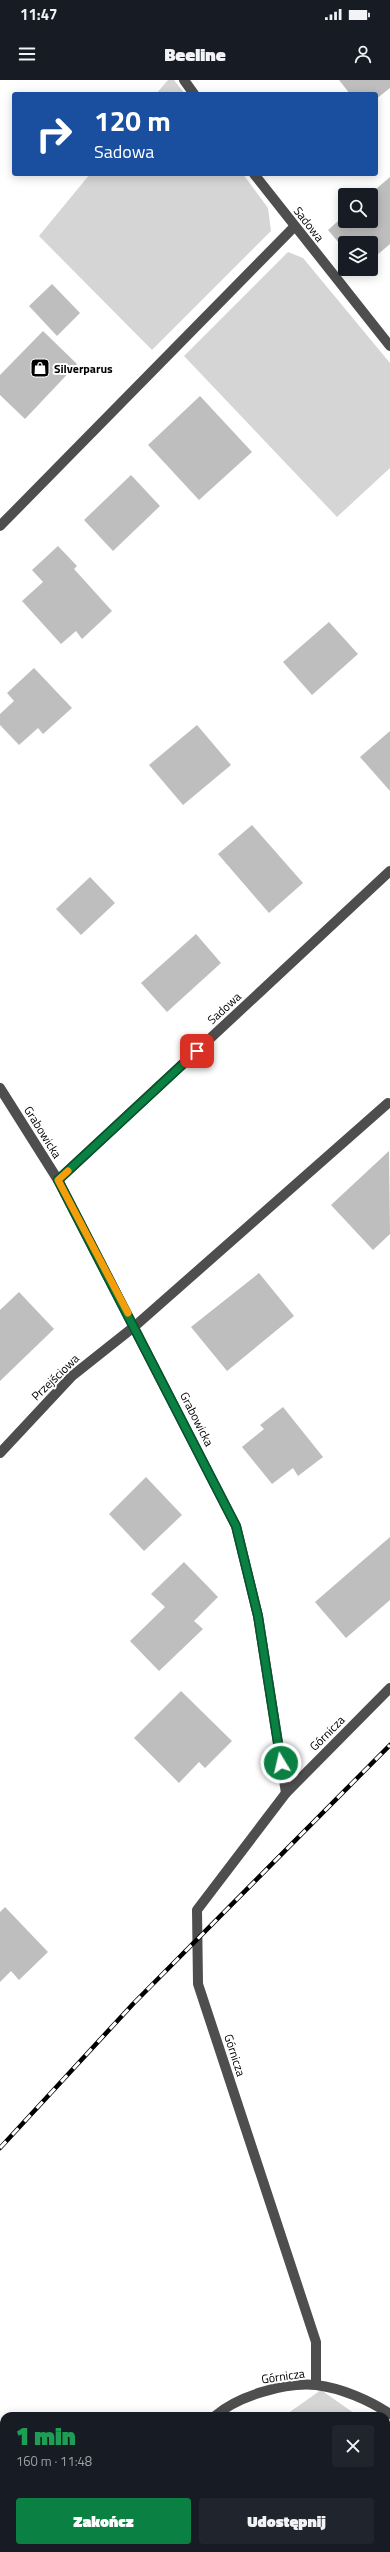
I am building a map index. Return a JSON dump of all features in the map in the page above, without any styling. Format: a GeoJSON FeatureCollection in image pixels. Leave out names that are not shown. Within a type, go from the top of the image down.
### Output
{"type":"FeatureCollection","features":[{"type":"Feature","properties":{"kind":"street"},"geometry":{"type":"LineString","coordinates":[[184,80],[193,92]]}},
{"type":"Feature","properties":{"kind":"street","name":"Sadowa"},"geometry":{"type":"LineString","coordinates":[[256,176],[294,227],[390,346]]}},
{"type":"Feature","properties":{"kind":"street"},"geometry":{"type":"LineString","coordinates":[[0,526],[294,227]]}},
{"type":"Feature","properties":{"kind":"street","name":"Sadowa"},"geometry":{"type":"LineString","coordinates":[[58,1180],[390,871]]}},
{"type":"Feature","properties":{"kind":"street","name":"Grabowicka"},"geometry":{"type":"LineString","coordinates":[[0,1088],[58,1180],[135,1326],[236,1526],[258,1616],[286,1793]]}},
{"type":"Feature","properties":{"kind":"street","name":"Przejściowa"},"geometry":{"type":"LineString","coordinates":[[0,1453],[72,1376],[135,1326],[388,1103]]}},
{"type":"Feature","properties":{"kind":"street","name":"Górnicza"},"geometry":{"type":"LineString","coordinates":[[222,2412],[254,2394],[285,2387],[316,2385],[316,2342],[198,1984],[197,1910],[286,1793],[390,1688]]}},
{"type":"Feature","properties":{"kind":"street"},"geometry":{"type":"LineString","coordinates":[[316,2385],[353,2395],[386,2412]]}},
{"type":"Feature","properties":{"kind":"shaded area"},"geometry":{"type":"Polygon","coordinates":[[[168,80],[174,80],[183,92],[158,92],[168,80]]]}},
{"type":"Feature","properties":{"kind":"shaded area"},"geometry":{"type":"Polygon","coordinates":[[[88,176],[244,176],[268,208],[271,231],[152,350],[39,236],[88,176]]]}},
{"type":"Feature","properties":{"kind":"shaded area"},"geometry":{"type":"Polygon","coordinates":[[[288,252],[303,258],[390,363],[390,468],[337,517],[184,356],[288,252]]]}},
{"type":"Feature","properties":{"kind":"shaded area"},"geometry":{"type":"Polygon","coordinates":[[[321,2390],[352,2412],[290,2412],[321,2390]]]}},
{"type":"Feature","properties":{"kind":"building"},"geometry":{"type":"Polygon","coordinates":[[[339,80],[390,80],[390,88],[378,97],[378,92],[348,92],[339,80]]]}},
{"type":"Feature","properties":{"kind":"building"},"geometry":{"type":"Polygon","coordinates":[[[390,177],[390,244],[378,254],[378,236],[338,236],[338,242],[328,230],[338,221],[338,228],[378,228],[377,188],[390,177]]]}},
{"type":"Feature","properties":{"kind":"building"},"geometry":{"type":"Polygon","coordinates":[[[52,284],[80,313],[57,336],[29,306],[52,284]]]}},
{"type":"Feature","properties":{"kind":"building"},"geometry":{"type":"Polygon","coordinates":[[[43,331],[77,364],[25,419],[0,395],[0,375],[43,331]]]}},
{"type":"Feature","properties":{"kind":"building"},"geometry":{"type":"Polygon","coordinates":[[[200,396],[252,452],[199,500],[148,445],[200,396]]]}},
{"type":"Feature","properties":{"kind":"building"},"geometry":{"type":"Polygon","coordinates":[[[131,475],[160,506],[113,551],[84,520],[131,475]]]}},
{"type":"Feature","properties":{"kind":"building"},"geometry":{"type":"Polygon","coordinates":[[[58,546],[77,566],[74,569],[112,611],[82,639],[76,631],[61,644],[22,601],[43,582],[32,570],[58,546]]]}},
{"type":"Feature","properties":{"kind":"building"},"geometry":{"type":"Polygon","coordinates":[[[329,622],[358,654],[312,695],[283,662],[329,622]]]}},
{"type":"Feature","properties":{"kind":"building"},"geometry":{"type":"Polygon","coordinates":[[[34,668],[72,708],[43,734],[38,728],[19,745],[0,725],[0,714],[14,701],[7,693],[34,668]]]}},
{"type":"Feature","properties":{"kind":"building"},"geometry":{"type":"Polygon","coordinates":[[[197,725],[231,765],[183,805],[149,765],[197,725]]]}},
{"type":"Feature","properties":{"kind":"building"},"geometry":{"type":"Polygon","coordinates":[[[390,731],[390,791],[360,757],[390,731]]]}},
{"type":"Feature","properties":{"kind":"building"},"geometry":{"type":"Polygon","coordinates":[[[252,825],[303,883],[269,913],[218,854],[252,825]]]}},
{"type":"Feature","properties":{"kind":"building"},"geometry":{"type":"Polygon","coordinates":[[[90,877],[115,903],[81,935],[56,909],[90,877]]]}},
{"type":"Feature","properties":{"kind":"building"},"geometry":{"type":"Polygon","coordinates":[[[196,934],[221,963],[167,1012],[141,983],[196,934]]]}},
{"type":"Feature","properties":{"kind":"building"},"geometry":{"type":"Polygon","coordinates":[[[389,1151],[390,1234],[373,1250],[331,1205],[389,1151]]]}},
{"type":"Feature","properties":{"kind":"building"},"geometry":{"type":"Polygon","coordinates":[[[259,1273],[294,1316],[227,1371],[191,1327],[259,1273]]]}},
{"type":"Feature","properties":{"kind":"building"},"geometry":{"type":"Polygon","coordinates":[[[19,1292],[54,1329],[0,1381],[0,1310],[19,1292]]]}},
{"type":"Feature","properties":{"kind":"building"},"geometry":{"type":"Polygon","coordinates":[[[283,1407],[323,1457],[298,1476],[293,1468],[272,1484],[242,1447],[264,1429],[260,1425],[283,1407]]]}},
{"type":"Feature","properties":{"kind":"building"},"geometry":{"type":"Polygon","coordinates":[[[146,1477],[182,1515],[144,1551],[109,1514],[146,1477]]]}},
{"type":"Feature","properties":{"kind":"building"},"geometry":{"type":"Polygon","coordinates":[[[390,1537],[390,1600],[346,1638],[315,1602],[390,1537]]]}},
{"type":"Feature","properties":{"kind":"building"},"geometry":{"type":"Polygon","coordinates":[[[184,1562],[218,1597],[194,1621],[203,1629],[159,1671],[130,1641],[165,1607],[151,1594],[184,1562]]]}},
{"type":"Feature","properties":{"kind":"building"},"geometry":{"type":"Polygon","coordinates":[[[181,1691],[232,1741],[205,1768],[199,1762],[179,1783],[134,1738],[181,1691]]]}},
{"type":"Feature","properties":{"kind":"building"},"geometry":{"type":"Polygon","coordinates":[[[5,1907],[48,1952],[19,1980],[11,1971],[0,1982],[0,1912],[5,1907]]]}},
{"type":"Feature","properties":{"kind":"railway"},"geometry":{"type":"LineString","coordinates":[[0,2148],[133,2004],[390,1745]]}},
{"type":"Feature","properties":{"kind":"slow traffic"},"geometry":{"type":"LineString","coordinates":[[68,1171],[58,1180],[128,1313]]}},
{"type":"Feature","properties":{"kind":"place","name":"Silverparus"},"geometry":{"type":"Point","coordinates":[40,368]}},
{"type":"Feature","properties":{"kind":"route"},"geometry":{"type":"LineString","coordinates":[[197,1051],[58,1180],[135,1326],[236,1526],[258,1616],[281,1763]]}}]}
